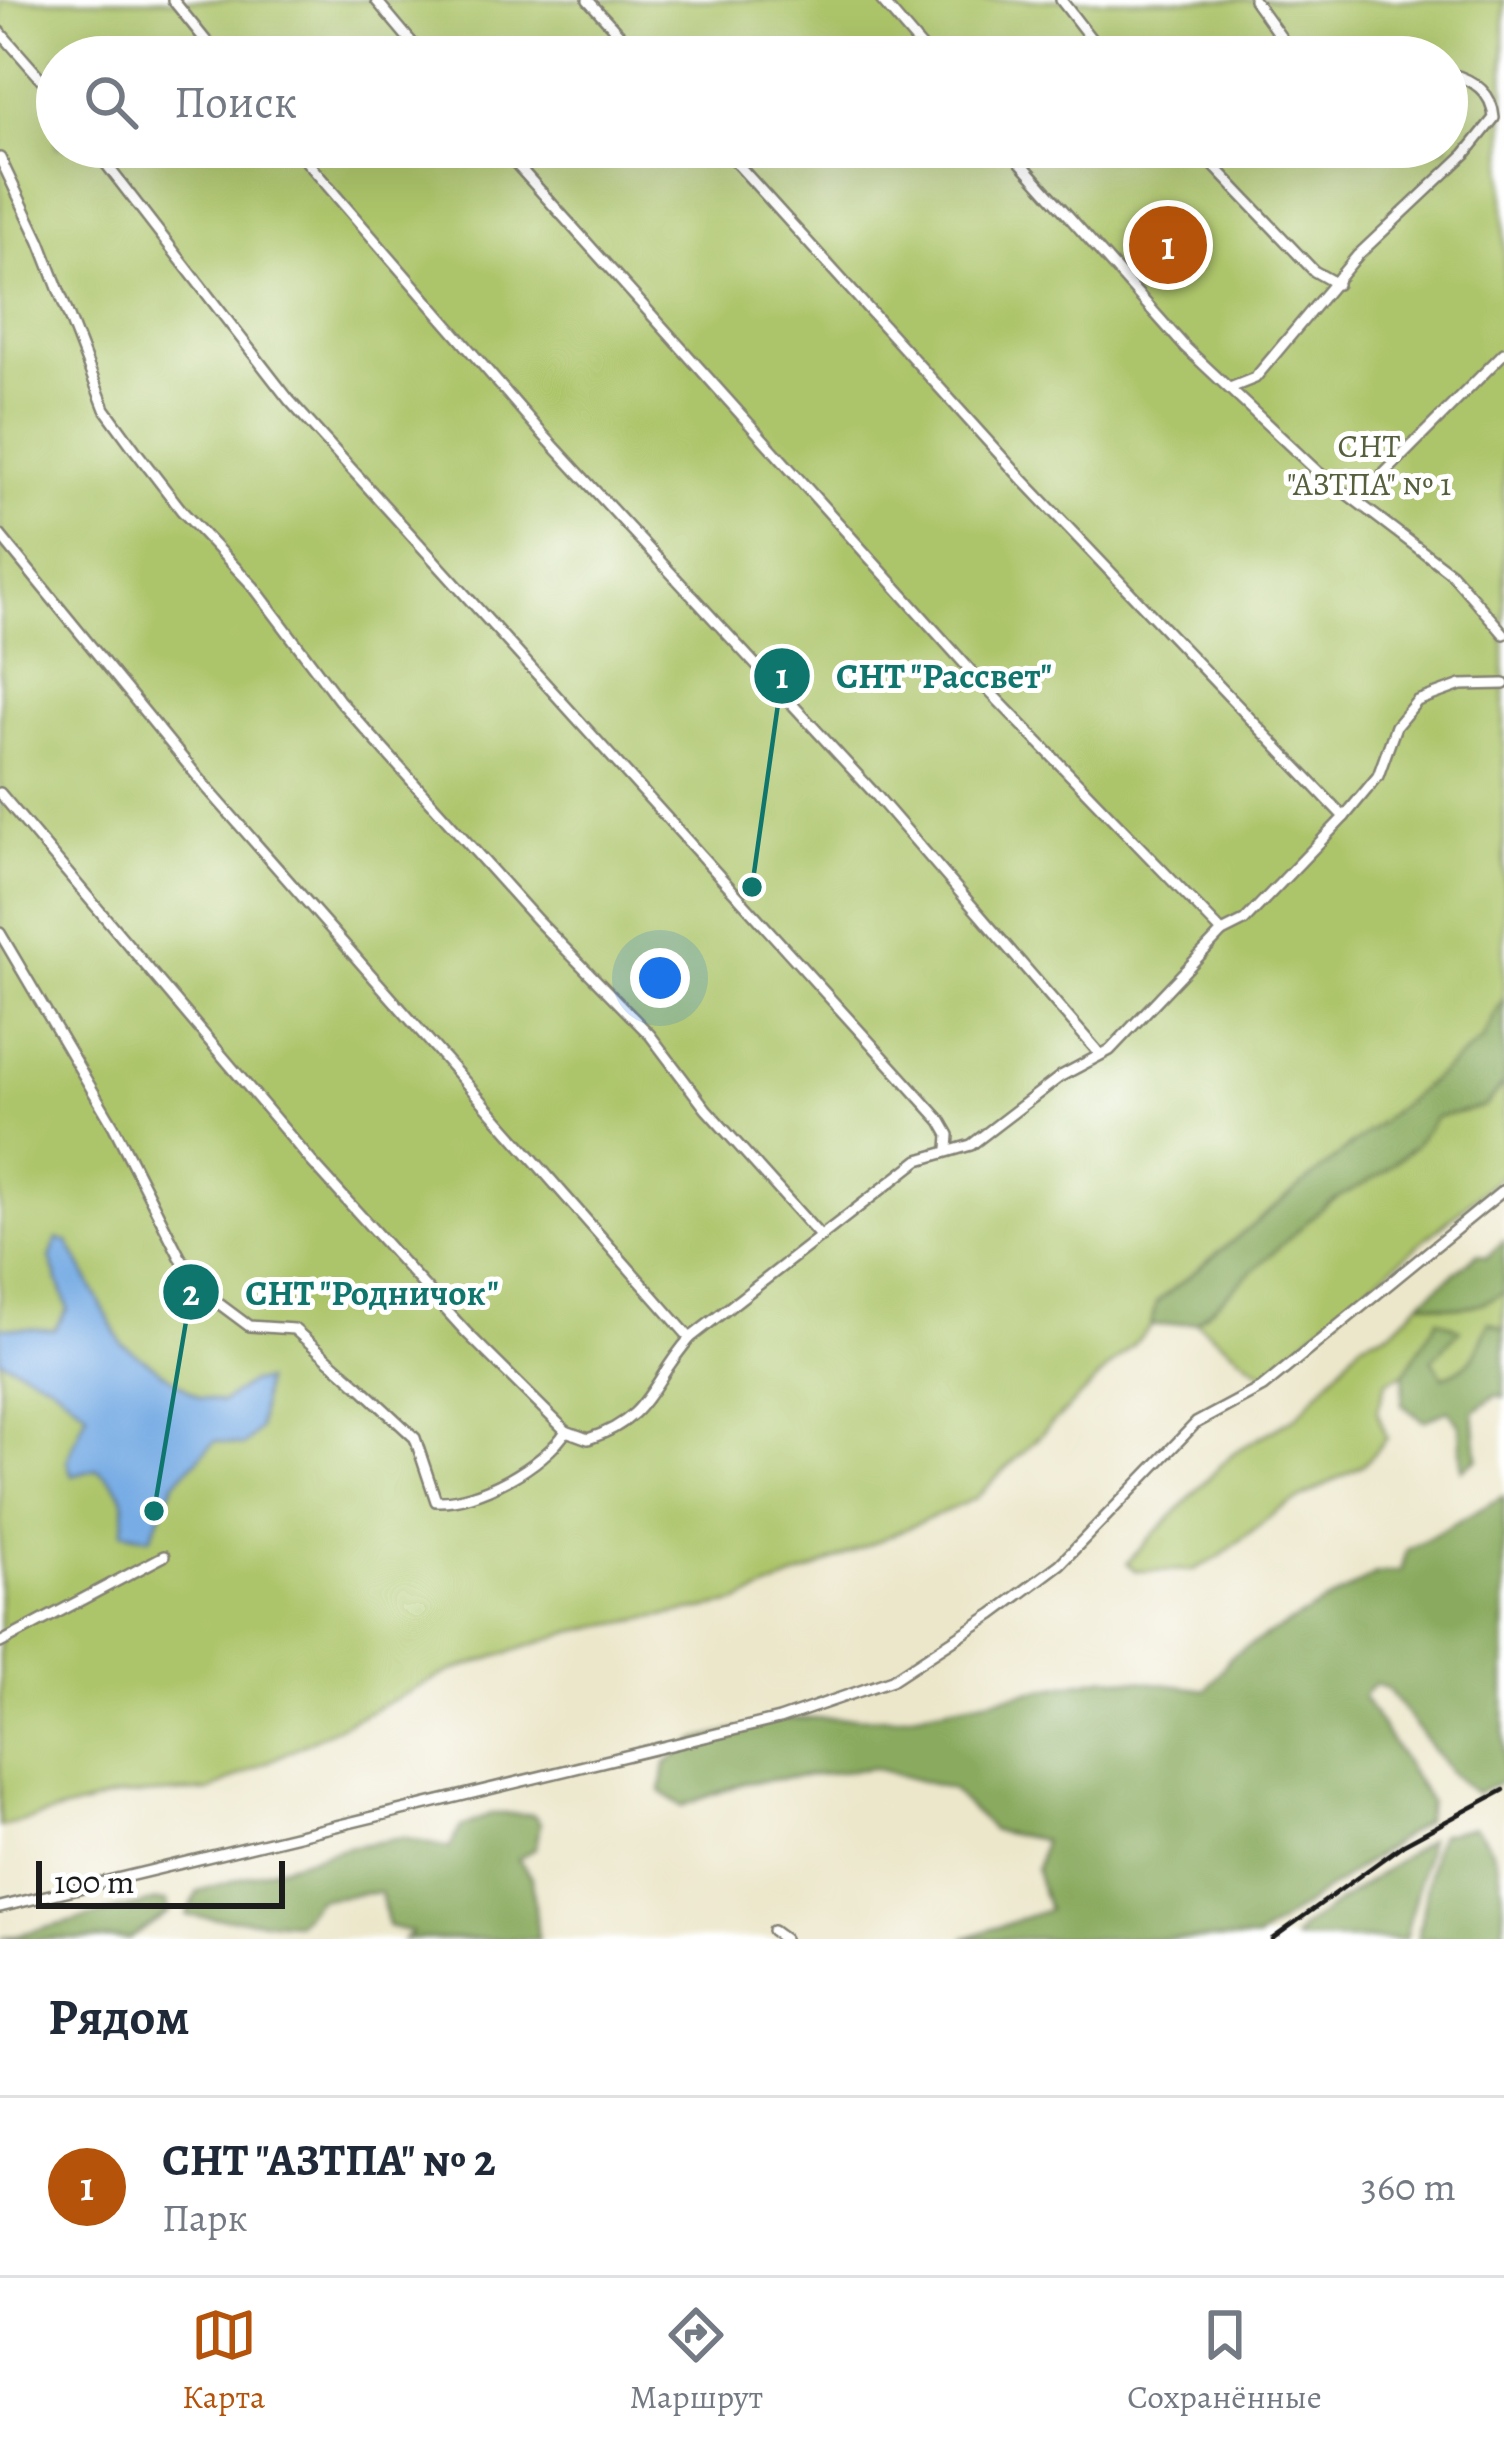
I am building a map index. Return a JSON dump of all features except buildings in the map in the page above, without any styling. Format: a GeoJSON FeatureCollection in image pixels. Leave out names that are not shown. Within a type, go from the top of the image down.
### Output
{"type":"FeatureCollection","features":[{"type":"Feature","properties":{"kind":"lane"},"geometry":{"type":"LineString","coordinates":[[173,0],[202,36]]}},
{"type":"Feature","properties":{"kind":"lane"},"geometry":{"type":"LineString","coordinates":[[376,0],[406,36]]}},
{"type":"Feature","properties":{"kind":"lane"},"geometry":{"type":"LineString","coordinates":[[588,0],[621,36]]}},
{"type":"Feature","properties":{"kind":"lane"},"geometry":{"type":"LineString","coordinates":[[881,0],[912,36]]}},
{"type":"Feature","properties":{"kind":"lane"},"geometry":{"type":"LineString","coordinates":[[1061,0],[1089,36]]}},
{"type":"Feature","properties":{"kind":"lane"},"geometry":{"type":"LineString","coordinates":[[1253,0],[1280,36]]}},
{"type":"Feature","properties":{"kind":"lane"},"geometry":{"type":"LineString","coordinates":[[0,32],[36,73]]}},
{"type":"Feature","properties":{"kind":"lane"},"geometry":{"type":"LineString","coordinates":[[1468,83],[1483,89],[1499,115],[1468,147]]}},
{"type":"Feature","properties":{"kind":"lane"},"geometry":{"type":"LineString","coordinates":[[0,158],[40,242],[105,409],[157,478],[253,586],[339,700],[552,936],[650,1035],[706,1109],[821,1237]]}},
{"type":"Feature","properties":{"kind":"lane"},"geometry":{"type":"LineString","coordinates":[[109,168],[290,400],[940,1121],[949,1135],[948,1149]]}},
{"type":"Feature","properties":{"kind":"lane"},"geometry":{"type":"LineString","coordinates":[[312,168],[538,429],[876,794],[1099,1053]]}},
{"type":"Feature","properties":{"kind":"lane"},"geometry":{"type":"LineString","coordinates":[[520,168],[989,691],[1222,932]]}},
{"type":"Feature","properties":{"kind":"lane"},"geometry":{"type":"LineString","coordinates":[[741,168],[1022,479],[1344,817]]}},
{"type":"Feature","properties":{"kind":"lane"},"geometry":{"type":"LineString","coordinates":[[1026,168],[1185,346],[1357,501],[1451,573],[1504,634]]}},
{"type":"Feature","properties":{"kind":"lane"},"geometry":{"type":"LineString","coordinates":[[1216,168],[1315,271],[1337,284]]}},
{"type":"Feature","properties":{"kind":"lane"},"geometry":{"type":"LineString","coordinates":[[1230,388],[1255,378],[1292,329],[1448,168]]}},
{"type":"Feature","properties":{"kind":"lane"},"geometry":{"type":"LineString","coordinates":[[1357,501],[1504,353]]}},
{"type":"Feature","properties":{"kind":"lane"},"geometry":{"type":"LineString","coordinates":[[0,535],[193,772],[690,1338]]}},
{"type":"Feature","properties":{"kind":"lane"},"geometry":{"type":"LineString","coordinates":[[0,793],[311,1161],[466,1332],[566,1431],[588,1439],[639,1414],[668,1362],[690,1338],[919,1160],[986,1136],[1099,1053],[1110,1050],[1222,932],[1244,921],[1344,817],[1378,776],[1396,726],[1417,701],[1461,685],[1504,684]]}},
{"type":"Feature","properties":{"kind":"lane"},"geometry":{"type":"LineString","coordinates":[[0,933],[206,1294],[249,1326],[293,1329],[359,1387],[415,1438],[436,1501],[458,1502],[493,1486],[558,1444],[566,1431]]}},
{"type":"Feature","properties":{"kind":"lane"},"geometry":{"type":"LineString","coordinates":[[0,1907],[779,1719],[892,1681],[941,1652],[1060,1564],[1196,1423],[1263,1387],[1504,1190]]}},
{"type":"Feature","properties":{"kind":"lane"},"geometry":{"type":"LineString","coordinates":[[0,1643],[164,1556]]}},
{"type":"Feature","properties":{"kind":"lane"},"geometry":{"type":"LineString","coordinates":[[773,1931],[784,1939]]}},
{"type":"Feature","properties":{"kind":"green space","name":"СНТ \"АЗТПА\" № 1"},"geometry":{"type":"Polygon","coordinates":[[[0,0],[1504,0],[1504,998],[1482,1040],[1156,1303],[1151,1327],[976,1498],[736,1603],[575,1631],[449,1672],[209,1791],[119,1796],[0,1827],[0,0]]]}},
{"type":"Feature","properties":{"kind":"green space"},"geometry":{"type":"Polygon","coordinates":[[[1504,998],[1504,1084],[1484,1107],[1436,1117],[1414,1147],[1380,1175],[1328,1203],[1196,1322],[1151,1326],[1156,1303],[1482,1040],[1504,998]]]}},
{"type":"Feature","properties":{"kind":"green space"},"geometry":{"type":"Polygon","coordinates":[[[1504,1084],[1504,1173],[1264,1374],[1196,1322],[1294,1230],[1398,1157],[1436,1117],[1484,1107],[1504,1084]]]}},
{"type":"Feature","properties":{"kind":"green space"},"geometry":{"type":"Polygon","coordinates":[[[1504,1240],[1504,1292],[1464,1307],[1421,1301],[1477,1254],[1487,1257],[1504,1240]]]}},
{"type":"Feature","properties":{"kind":"green space"},"geometry":{"type":"Polygon","coordinates":[[[1504,1292],[1504,1329],[1489,1323],[1462,1368],[1442,1377],[1432,1360],[1459,1330],[1438,1320],[1404,1374],[1387,1381],[1377,1412],[1387,1438],[1364,1464],[1277,1511],[1218,1558],[1193,1570],[1136,1571],[1127,1563],[1233,1453],[1297,1416],[1363,1341],[1391,1331],[1421,1301],[1464,1307],[1504,1292]]]}},
{"type":"Feature","properties":{"kind":"green space"},"geometry":{"type":"Polygon","coordinates":[[[1438,1319],[1460,1330],[1432,1360],[1443,1377],[1468,1363],[1489,1322],[1504,1329],[1504,1397],[1496,1395],[1474,1411],[1478,1458],[1462,1470],[1460,1425],[1448,1410],[1424,1421],[1402,1404],[1404,1374],[1438,1319]]]}},
{"type":"Feature","properties":{"kind":"green space"},"geometry":{"type":"Polygon","coordinates":[[[1504,1496],[1504,1780],[1476,1794],[1450,1772],[1387,1688],[1374,1684],[1363,1697],[1430,1802],[1425,1821],[1257,1939],[963,1939],[1048,1910],[1036,1871],[1043,1840],[993,1831],[951,1789],[873,1768],[744,1783],[682,1806],[661,1791],[665,1764],[694,1741],[779,1719],[896,1717],[1108,1677],[1207,1690],[1231,1656],[1376,1574],[1401,1571],[1407,1550],[1504,1496]]]}},
{"type":"Feature","properties":{"kind":"green space"},"geometry":{"type":"Polygon","coordinates":[[[490,1814],[533,1814],[540,1823],[536,1847],[518,1859],[532,1877],[538,1939],[404,1939],[412,1932],[388,1926],[380,1892],[318,1899],[297,1923],[186,1916],[198,1891],[348,1847],[403,1838],[449,1848],[461,1828],[490,1814]]]}},
{"type":"Feature","properties":{"kind":"green space"},"geometry":{"type":"Polygon","coordinates":[[[1473,1827],[1496,1862],[1504,1939],[1418,1939],[1433,1849],[1441,1834],[1473,1827]]]}},
{"type":"Feature","properties":{"kind":"green space"},"geometry":{"type":"Polygon","coordinates":[[[1429,1839],[1405,1939],[1294,1939],[1302,1928],[1429,1839]]]}},
{"type":"Feature","properties":{"kind":"green space"},"geometry":{"type":"Polygon","coordinates":[[[167,1901],[169,1912],[130,1939],[0,1939],[167,1901]]]}},
{"type":"Feature","properties":{"kind":"water"},"geometry":{"type":"Polygon","coordinates":[[[57,1239],[68,1242],[122,1344],[200,1398],[222,1402],[251,1382],[264,1381],[259,1429],[243,1446],[215,1441],[175,1482],[150,1538],[122,1532],[124,1503],[106,1476],[97,1469],[72,1476],[67,1461],[87,1412],[48,1382],[0,1359],[0,1327],[54,1330],[68,1309],[50,1258],[57,1239]]]}},
{"type":"Feature","properties":{"kind":"railway"},"geometry":{"type":"LineString","coordinates":[[1272,1939],[1404,1844],[1504,1790]]}},
{"type":"Feature","properties":{"kind":"place","name":"СНТ \"АЗТПА\" № 2"},"geometry":{"type":"Point","coordinates":[1168,245]}},
{"type":"Feature","properties":{"kind":"place","name":"СНТ \"Рассвет\""},"geometry":{"type":"Point","coordinates":[752,887]}},
{"type":"Feature","properties":{"kind":"place","name":"СНТ \"Родничок\""},"geometry":{"type":"Point","coordinates":[154,1511]}}]}
